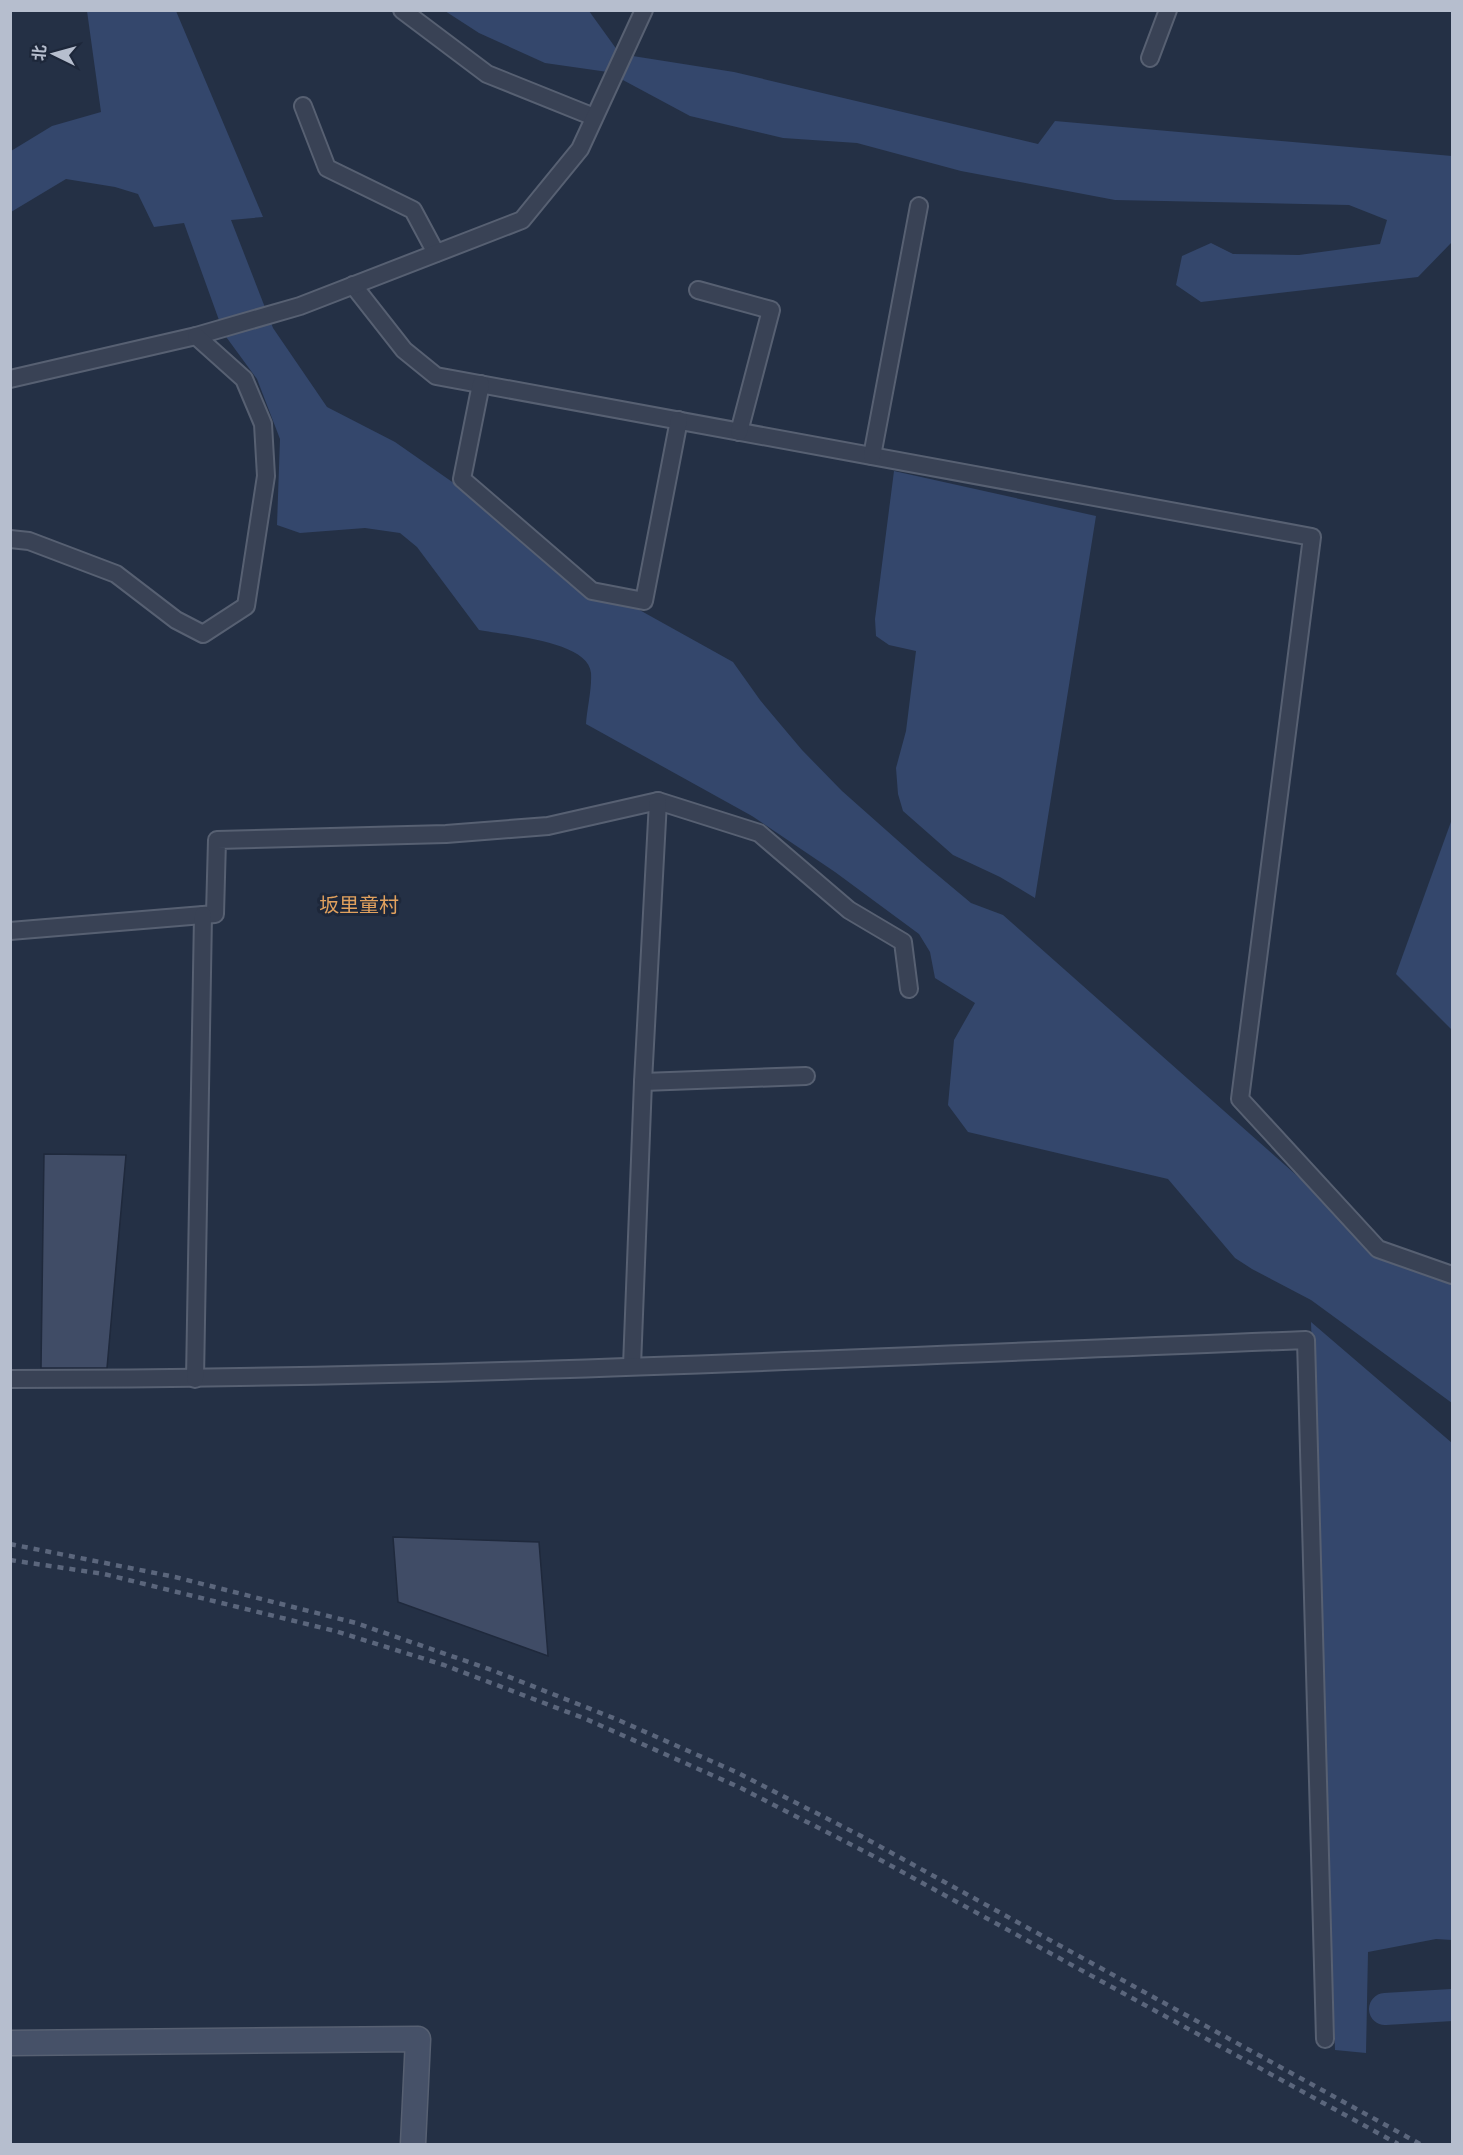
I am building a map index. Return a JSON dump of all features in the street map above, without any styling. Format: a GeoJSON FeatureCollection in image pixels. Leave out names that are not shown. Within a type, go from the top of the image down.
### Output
{"type":"FeatureCollection","features":[{"type":"Feature","properties":{"kind":"street"},"geometry":{"type":"LineString","coordinates":[[402,10],[487,74],[594,117]]}},
{"type":"Feature","properties":{"kind":"street"},"geometry":{"type":"LineString","coordinates":[[10,379],[196,336],[300,306],[522,220],[579,149],[644,10]]}},
{"type":"Feature","properties":{"kind":"street"},"geometry":{"type":"LineString","coordinates":[[1150,58],[1167,10]]}},
{"type":"Feature","properties":{"kind":"street"},"geometry":{"type":"LineString","coordinates":[[303,106],[327,168],[413,210],[436,254]]}},
{"type":"Feature","properties":{"kind":"street"},"geometry":{"type":"LineString","coordinates":[[872,456],[919,206]]}},
{"type":"Feature","properties":{"kind":"street"},"geometry":{"type":"LineString","coordinates":[[353,285],[404,350],[436,376],[1312,537],[1240,1099],[1378,1249],[1452,1275]]}},
{"type":"Feature","properties":{"kind":"street"},"geometry":{"type":"LineString","coordinates":[[698,290],[771,310],[739,432]]}},
{"type":"Feature","properties":{"kind":"street"},"geometry":{"type":"LineString","coordinates":[[10,539],[28,541],[116,574],[176,620],[203,634],[246,606],[266,476],[263,424],[244,379],[196,336]]}},
{"type":"Feature","properties":{"kind":"street"},"geometry":{"type":"LineString","coordinates":[[482,384],[462,479],[592,591],[644,601],[678,420]]}},
{"type":"Feature","properties":{"kind":"street"},"geometry":{"type":"LineString","coordinates":[[632,1366],[643,1082],[658,801]]}},
{"type":"Feature","properties":{"kind":"street"},"geometry":{"type":"LineString","coordinates":[[10,931],[215,914],[217,840],[446,834],[537,827],[658,801],[759,832],[849,910],[903,942],[909,989]]}},
{"type":"Feature","properties":{"kind":"street"},"geometry":{"type":"LineString","coordinates":[[195,1379],[203,915]]}},
{"type":"Feature","properties":{"kind":"street"},"geometry":{"type":"LineString","coordinates":[[643,1082],[806,1076]]}},
{"type":"Feature","properties":{"kind":"street"},"geometry":{"type":"LineString","coordinates":[[10,1379],[195,1379],[452,1373],[1305,1340],[1324,2039]]}},
{"type":"Feature","properties":{"kind":"street"},"geometry":{"type":"LineString","coordinates":[[10,2043],[418,2039],[412,2145]]}},
{"type":"Feature","properties":{"kind":"water"},"geometry":{"type":"Polygon","coordinates":[[[87,11],[176,11],[263,217],[231,220],[273,328],[327,407],[395,442],[458,486],[555,563],[733,662],[760,700],[802,750],[842,791],[922,862],[971,903],[1003,915],[1320,1196],[1358,1235],[1452,1279],[1452,1403],[1311,1300],[1235,1258],[1168,1179],[968,1132],[948,1105],[954,1040],[975,1003],[935,978],[930,952],[919,934],[835,872],[752,816],[586,724],[591,673],[587,662],[576,653],[544,641],[479,630],[417,547],[400,533],[365,528],[300,533],[277,525],[280,439],[257,379],[224,334],[184,223],[154,227],[138,194],[115,187],[66,179],[11,212],[11,151],[52,126],[101,112],[87,11]]]}},
{"type":"Feature","properties":{"kind":"water"},"geometry":{"type":"Polygon","coordinates":[[[445,11],[589,11],[620,54],[734,72],[1038,144],[1055,121],[1452,156],[1452,242],[1418,277],[1201,302],[1176,285],[1182,256],[1211,243],[1233,254],[1299,255],[1380,244],[1387,220],[1349,205],[1115,200],[961,171],[857,143],[783,138],[690,116],[608,72],[545,63],[479,33],[445,11]]]}},
{"type":"Feature","properties":{"kind":"water"},"geometry":{"type":"Polygon","coordinates":[[[894,471],[1096,516],[1035,898],[1000,877],[953,855],[903,811],[898,794],[896,768],[906,731],[916,651],[889,645],[876,636],[875,619],[894,471]]]}},
{"type":"Feature","properties":{"kind":"water"},"geometry":{"type":"Polygon","coordinates":[[[1452,819],[1452,1030],[1396,974],[1452,819]]]}},
{"type":"Feature","properties":{"kind":"water"},"geometry":{"type":"Polygon","coordinates":[[[1311,1322],[1452,1443],[1452,1940],[1436,1939],[1368,1952],[1366,2053],[1335,2050],[1311,1322]]]}},
{"type":"Feature","properties":{"kind":"building"},"geometry":{"type":"Polygon","coordinates":[[[44,1154],[126,1155],[107,1368],[41,1368],[44,1154]]]}},
{"type":"Feature","properties":{"kind":"building"},"geometry":{"type":"Polygon","coordinates":[[[393,1537],[539,1542],[548,1656],[398,1602],[393,1537]]]}},
{"type":"Feature","properties":{"kind":"waterway"},"geometry":{"type":"LineString","coordinates":[[1385,2009],[1452,2005]]}},
{"type":"Feature","properties":{"kind":"railway"},"geometry":{"type":"LineString","coordinates":[[10,1544],[175,1577],[356,1623],[489,1669],[616,1719],[736,1772],[861,1836],[1420,2144]]}},
{"type":"Feature","properties":{"kind":"railway"},"geometry":{"type":"LineString","coordinates":[[10,1560],[104,1574],[335,1631],[444,1665],[586,1719],[741,1788],[875,1857],[1398,2144]]}},
{"type":"Feature","properties":{"kind":"district","name":"坂里童村"},"geometry":{"type":"Point","coordinates":[359,905]}}]}
